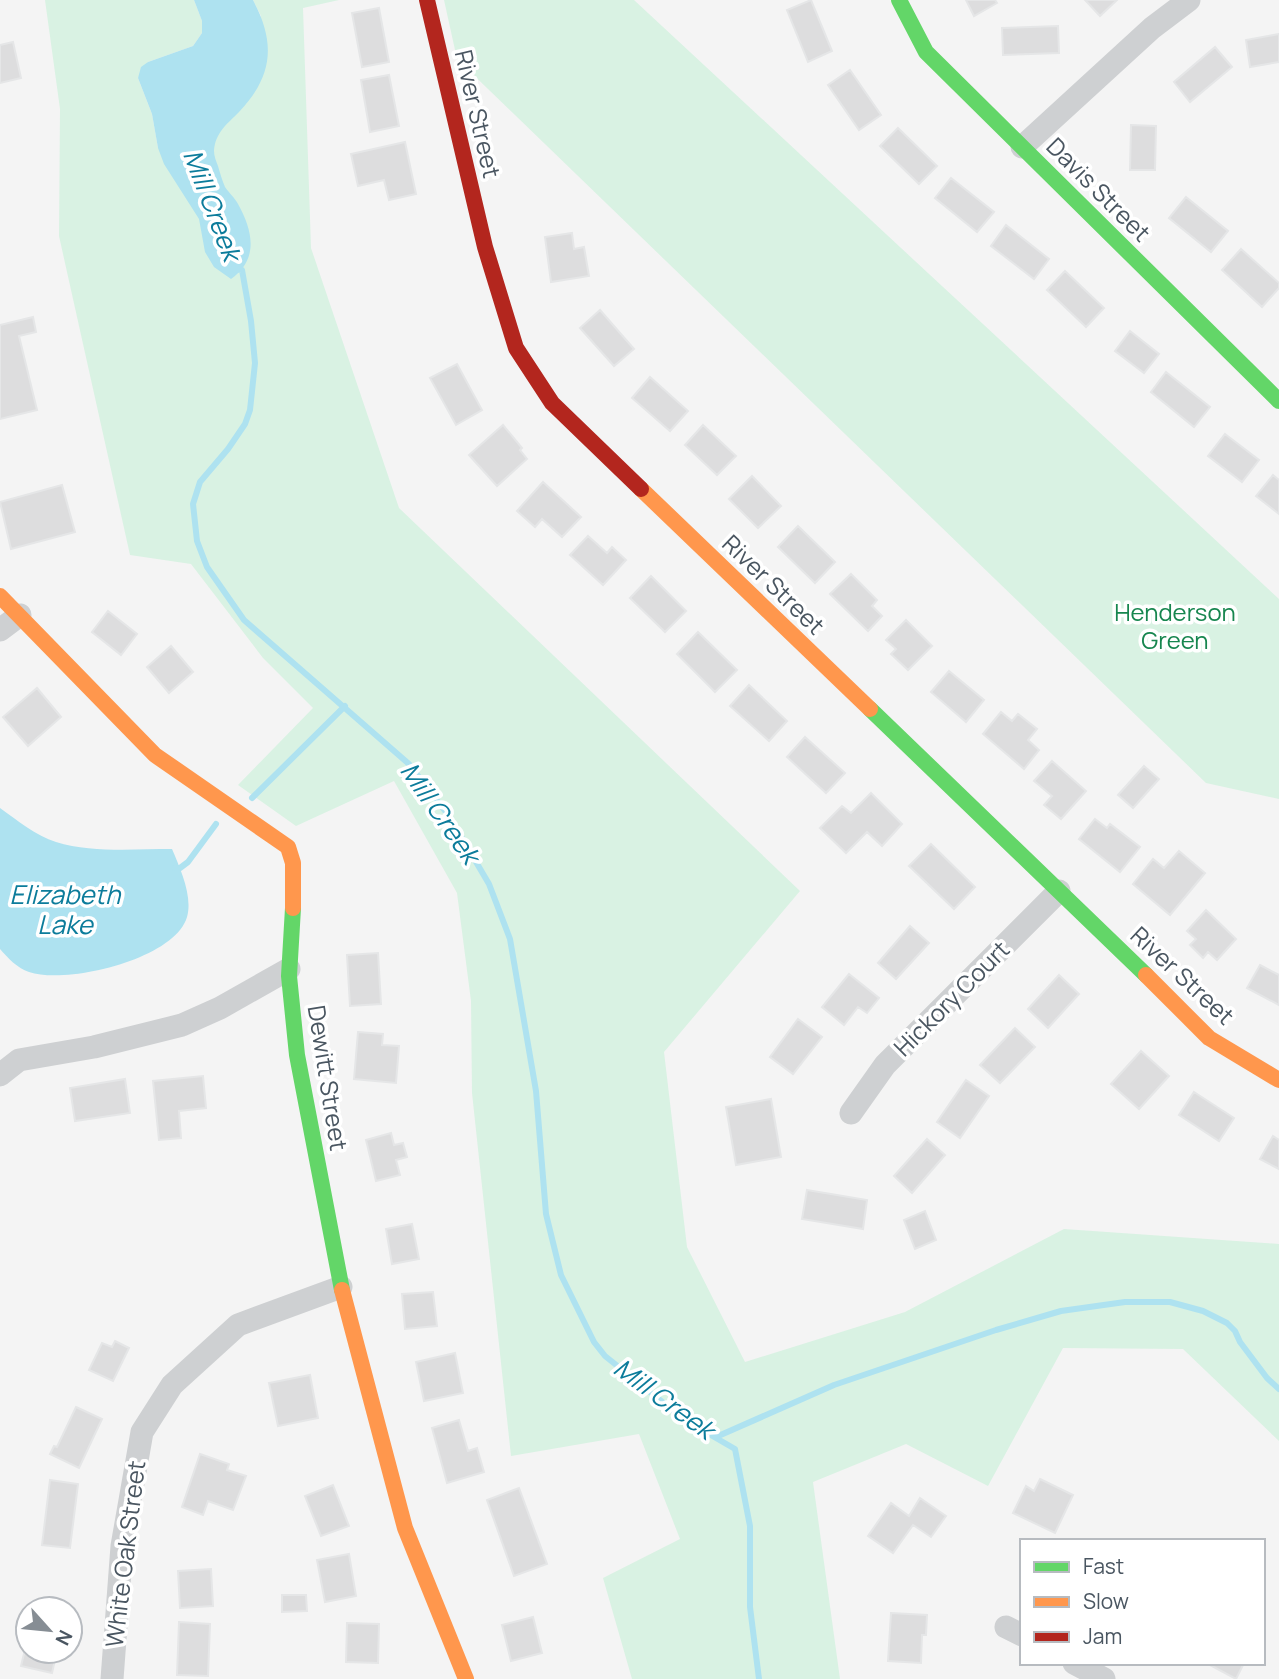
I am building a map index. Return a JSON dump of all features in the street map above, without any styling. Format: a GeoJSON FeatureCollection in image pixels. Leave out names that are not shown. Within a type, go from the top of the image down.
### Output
{"type":"FeatureCollection","features":[{"type":"Feature","properties":{"kind":"street","name":"River Street"},"geometry":{"type":"LineString","coordinates":[[427,0],[485,247],[516,348],[552,403],[1209,1038],[1279,1080]]}},
{"type":"Feature","properties":{"kind":"street","name":"Davis Street"},"geometry":{"type":"LineString","coordinates":[[899,0],[926,52],[1279,401]]}},
{"type":"Feature","properties":{"kind":"street"},"geometry":{"type":"LineString","coordinates":[[1022,147],[1152,28],[1189,0]]}},
{"type":"Feature","properties":{"kind":"street","name":"Dewitt Street"},"geometry":{"type":"LineString","coordinates":[[0,596],[155,755],[288,847],[293,863],[294,890],[289,970],[297,1055],[341,1287],[405,1528],[466,1679]]}},
{"type":"Feature","properties":{"kind":"street"},"geometry":{"type":"LineString","coordinates":[[0,629],[20,615]]}},
{"type":"Feature","properties":{"kind":"street","name":"Hickory Court"},"geometry":{"type":"LineString","coordinates":[[851,1113],[885,1065],[1059,891]]}},
{"type":"Feature","properties":{"kind":"street"},"geometry":{"type":"LineString","coordinates":[[0,1075],[19,1060],[182,1025],[220,1008],[289,970]]}},
{"type":"Feature","properties":{"kind":"street","name":"White Oak Street"},"geometry":{"type":"LineString","coordinates":[[112,1679],[122,1546],[142,1432],[172,1385],[238,1325],[341,1287]]}},
{"type":"Feature","properties":{"kind":"street"},"geometry":{"type":"LineString","coordinates":[[1078,1665],[1104,1679]]}},
{"type":"Feature","properties":{"kind":"green space"},"geometry":{"type":"Polygon","coordinates":[[[45,0],[194,0],[202,21],[202,33],[193,46],[148,62],[138,78],[152,114],[158,148],[261,16],[253,0],[339,0],[303,8],[311,248],[399,508],[800,891],[664,1052],[687,1247],[745,1362],[905,1312],[1064,1229],[1279,1244],[1279,1441],[1183,1349],[1063,1348],[988,1486],[906,1444],[813,1482],[840,1679],[632,1679],[603,1578],[680,1539],[639,1434],[511,1456],[472,1093],[471,1001],[457,893],[394,781],[296,826],[238,785],[313,708],[263,658],[191,564],[130,555],[59,236],[60,109],[45,0]]]}},
{"type":"Feature","properties":{"kind":"green space","name":"Henderson Green"},"geometry":{"type":"Polygon","coordinates":[[[444,0],[634,0],[1279,599],[1279,799],[1206,783],[457,59],[444,0]]]}},
{"type":"Feature","properties":{"kind":"water"},"geometry":{"type":"Polygon","coordinates":[[[194,0],[253,0],[268,45],[259,85],[250,99],[222,129],[214,151],[225,187],[238,204],[250,234],[251,244],[246,263],[231,279],[214,267],[205,252],[199,219],[164,164],[158,148],[152,114],[138,78],[141,67],[148,62],[193,46],[202,33],[202,21],[194,0]]]}},
{"type":"Feature","properties":{"kind":"water","name":"Elizabeth Lake"},"geometry":{"type":"Polygon","coordinates":[[[0,808],[41,836],[56,842],[113,850],[172,849],[185,882],[188,900],[187,917],[178,932],[163,945],[142,956],[93,971],[46,975],[29,972],[17,965],[0,949],[0,808]]]}},
{"type":"Feature","properties":{"kind":"building"},"geometry":{"type":"Polygon","coordinates":[[[811,0],[832,51],[808,62],[787,10],[811,0]]]}},
{"type":"Feature","properties":{"kind":"building"},"geometry":{"type":"Polygon","coordinates":[[[966,0],[995,0],[997,3],[974,16],[966,0]]]}},
{"type":"Feature","properties":{"kind":"building"},"geometry":{"type":"Polygon","coordinates":[[[1085,0],[1117,0],[1100,16],[1085,0]]]}},
{"type":"Feature","properties":{"kind":"building"},"geometry":{"type":"Polygon","coordinates":[[[379,8],[389,62],[362,67],[352,13],[379,8]]]}},
{"type":"Feature","properties":{"kind":"building"},"geometry":{"type":"Polygon","coordinates":[[[1058,26],[1059,53],[1003,55],[1002,28],[1058,26]]]}},
{"type":"Feature","properties":{"kind":"building"},"geometry":{"type":"Polygon","coordinates":[[[1279,34],[1279,62],[1250,67],[1246,40],[1279,34]]]}},
{"type":"Feature","properties":{"kind":"building"},"geometry":{"type":"Polygon","coordinates":[[[13,42],[21,78],[0,83],[0,45],[13,42]]]}},
{"type":"Feature","properties":{"kind":"building"},"geometry":{"type":"Polygon","coordinates":[[[1215,47],[1232,67],[1190,102],[1174,82],[1215,47]]]}},
{"type":"Feature","properties":{"kind":"building"},"geometry":{"type":"Polygon","coordinates":[[[850,70],[881,115],[859,130],[828,85],[850,70]]]}},
{"type":"Feature","properties":{"kind":"building"},"geometry":{"type":"Polygon","coordinates":[[[389,75],[399,126],[370,132],[361,80],[389,75]]]}},
{"type":"Feature","properties":{"kind":"building"},"geometry":{"type":"Polygon","coordinates":[[[1131,125],[1156,126],[1155,170],[1130,170],[1131,125]]]}},
{"type":"Feature","properties":{"kind":"building"},"geometry":{"type":"Polygon","coordinates":[[[898,128],[937,166],[919,184],[880,146],[898,128]]]}},
{"type":"Feature","properties":{"kind":"building"},"geometry":{"type":"Polygon","coordinates":[[[405,142],[416,194],[389,200],[384,180],[358,186],[351,154],[405,142]]]}},
{"type":"Feature","properties":{"kind":"building"},"geometry":{"type":"Polygon","coordinates":[[[951,178],[994,212],[977,232],[935,198],[951,178]]]}},
{"type":"Feature","properties":{"kind":"building"},"geometry":{"type":"Polygon","coordinates":[[[1186,197],[1228,231],[1211,252],[1169,218],[1186,197]]]}},
{"type":"Feature","properties":{"kind":"building"},"geometry":{"type":"Polygon","coordinates":[[[1006,225],[1049,259],[1034,279],[991,246],[1006,225]]]}},
{"type":"Feature","properties":{"kind":"building"},"geometry":{"type":"Polygon","coordinates":[[[572,233],[574,249],[584,247],[589,276],[551,282],[545,237],[572,233]]]}},
{"type":"Feature","properties":{"kind":"building"},"geometry":{"type":"Polygon","coordinates":[[[1241,249],[1279,283],[1279,288],[1262,307],[1222,270],[1241,249]]]}},
{"type":"Feature","properties":{"kind":"building"},"geometry":{"type":"Polygon","coordinates":[[[1065,271],[1104,308],[1086,327],[1047,290],[1065,271]]]}},
{"type":"Feature","properties":{"kind":"building"},"geometry":{"type":"Polygon","coordinates":[[[600,310],[634,349],[614,366],[580,328],[600,310]]]}},
{"type":"Feature","properties":{"kind":"building"},"geometry":{"type":"Polygon","coordinates":[[[33,317],[36,332],[19,336],[37,410],[0,419],[0,325],[33,317]]]}},
{"type":"Feature","properties":{"kind":"building"},"geometry":{"type":"Polygon","coordinates":[[[1130,331],[1159,354],[1144,373],[1115,351],[1130,331]]]}},
{"type":"Feature","properties":{"kind":"building"},"geometry":{"type":"Polygon","coordinates":[[[457,364],[482,410],[456,425],[430,378],[457,364]]]}},
{"type":"Feature","properties":{"kind":"building"},"geometry":{"type":"Polygon","coordinates":[[[1166,372],[1210,407],[1194,427],[1151,392],[1166,372]]]}},
{"type":"Feature","properties":{"kind":"building"},"geometry":{"type":"Polygon","coordinates":[[[650,377],[688,411],[670,431],[632,398],[650,377]]]}},
{"type":"Feature","properties":{"kind":"building"},"geometry":{"type":"Polygon","coordinates":[[[503,425],[522,448],[520,450],[527,459],[497,486],[469,455],[503,425]]]}},
{"type":"Feature","properties":{"kind":"building"},"geometry":{"type":"Polygon","coordinates":[[[703,425],[736,456],[717,475],[685,445],[703,425]]]}},
{"type":"Feature","properties":{"kind":"building"},"geometry":{"type":"Polygon","coordinates":[[[1225,434],[1259,460],[1242,482],[1208,456],[1225,434]]]}},
{"type":"Feature","properties":{"kind":"building"},"geometry":{"type":"Polygon","coordinates":[[[1273,475],[1279,480],[1279,514],[1256,496],[1273,475]]]}},
{"type":"Feature","properties":{"kind":"building"},"geometry":{"type":"Polygon","coordinates":[[[752,476],[781,506],[758,528],[729,499],[752,476]]]}},
{"type":"Feature","properties":{"kind":"building"},"geometry":{"type":"Polygon","coordinates":[[[543,482],[581,517],[562,537],[542,519],[535,527],[517,511],[543,482]]]}},
{"type":"Feature","properties":{"kind":"building"},"geometry":{"type":"Polygon","coordinates":[[[62,485],[75,532],[11,549],[0,502],[62,485]]]}},
{"type":"Feature","properties":{"kind":"building"},"geometry":{"type":"Polygon","coordinates":[[[798,526],[835,562],[815,583],[778,547],[798,526]]]}},
{"type":"Feature","properties":{"kind":"building"},"geometry":{"type":"Polygon","coordinates":[[[588,536],[607,553],[612,547],[626,560],[603,585],[570,555],[588,536]]]}},
{"type":"Feature","properties":{"kind":"building"},"geometry":{"type":"Polygon","coordinates":[[[851,574],[877,600],[872,606],[882,616],[868,631],[830,594],[851,574]]]}},
{"type":"Feature","properties":{"kind":"building"},"geometry":{"type":"Polygon","coordinates":[[[651,576],[686,611],[665,632],[630,598],[651,576]]]}},
{"type":"Feature","properties":{"kind":"building"},"geometry":{"type":"Polygon","coordinates":[[[108,611],[137,634],[121,655],[92,632],[108,611]]]}},
{"type":"Feature","properties":{"kind":"building"},"geometry":{"type":"Polygon","coordinates":[[[906,620],[932,646],[908,670],[891,654],[896,649],[886,640],[906,620]]]}},
{"type":"Feature","properties":{"kind":"building"},"geometry":{"type":"Polygon","coordinates":[[[698,632],[737,670],[715,692],[677,654],[698,632]]]}},
{"type":"Feature","properties":{"kind":"building"},"geometry":{"type":"Polygon","coordinates":[[[171,646],[193,672],[169,693],[147,667],[171,646]]]}},
{"type":"Feature","properties":{"kind":"building"},"geometry":{"type":"Polygon","coordinates":[[[949,671],[984,700],[966,722],[931,692],[949,671]]]}},
{"type":"Feature","properties":{"kind":"building"},"geometry":{"type":"Polygon","coordinates":[[[749,685],[787,721],[769,741],[730,706],[749,685]]]}},
{"type":"Feature","properties":{"kind":"building"},"geometry":{"type":"Polygon","coordinates":[[[37,688],[61,717],[28,746],[3,717],[37,688]]]}},
{"type":"Feature","properties":{"kind":"building"},"geometry":{"type":"Polygon","coordinates":[[[1001,712],[1012,721],[1018,714],[1037,729],[1028,740],[1039,750],[1024,769],[983,734],[1001,712]]]}},
{"type":"Feature","properties":{"kind":"building"},"geometry":{"type":"Polygon","coordinates":[[[805,737],[845,773],[826,793],[787,757],[805,737]]]}},
{"type":"Feature","properties":{"kind":"building"},"geometry":{"type":"Polygon","coordinates":[[[1052,761],[1086,791],[1061,819],[1044,805],[1052,796],[1034,781],[1052,761]]]}},
{"type":"Feature","properties":{"kind":"building"},"geometry":{"type":"Polygon","coordinates":[[[1144,766],[1159,779],[1133,808],[1118,795],[1144,766]]]}},
{"type":"Feature","properties":{"kind":"building"},"geometry":{"type":"Polygon","coordinates":[[[871,793],[902,824],[882,846],[867,832],[846,853],[820,828],[842,806],[851,813],[871,793]]]}},
{"type":"Feature","properties":{"kind":"building"},"geometry":{"type":"Polygon","coordinates":[[[1095,819],[1107,828],[1110,824],[1140,847],[1120,872],[1079,839],[1095,819]]]}},
{"type":"Feature","properties":{"kind":"building"},"geometry":{"type":"Polygon","coordinates":[[[931,844],[975,887],[954,909],[909,866],[931,844]]]}},
{"type":"Feature","properties":{"kind":"building"},"geometry":{"type":"Polygon","coordinates":[[[1179,851],[1205,873],[1170,915],[1133,884],[1153,859],[1164,868],[1179,851]]]}},
{"type":"Feature","properties":{"kind":"building"},"geometry":{"type":"Polygon","coordinates":[[[1206,910],[1236,939],[1217,960],[1208,952],[1203,958],[1190,945],[1196,939],[1187,931],[1206,910]]]}},
{"type":"Feature","properties":{"kind":"building"},"geometry":{"type":"Polygon","coordinates":[[[910,926],[929,943],[896,979],[878,963],[910,926]]]}},
{"type":"Feature","properties":{"kind":"building"},"geometry":{"type":"Polygon","coordinates":[[[378,953],[381,1004],[350,1006],[347,955],[378,953]]]}},
{"type":"Feature","properties":{"kind":"building"},"geometry":{"type":"Polygon","coordinates":[[[1260,965],[1279,975],[1279,1005],[1247,988],[1260,965]]]}},
{"type":"Feature","properties":{"kind":"building"},"geometry":{"type":"Polygon","coordinates":[[[849,974],[879,998],[867,1013],[858,1007],[844,1025],[822,1007],[849,974]]]}},
{"type":"Feature","properties":{"kind":"building"},"geometry":{"type":"Polygon","coordinates":[[[1059,975],[1079,994],[1048,1028],[1028,1009],[1059,975]]]}},
{"type":"Feature","properties":{"kind":"building"},"geometry":{"type":"Polygon","coordinates":[[[798,1019],[822,1037],[793,1074],[770,1057],[798,1019]]]}},
{"type":"Feature","properties":{"kind":"building"},"geometry":{"type":"Polygon","coordinates":[[[1015,1028],[1035,1047],[1000,1083],[980,1065],[1015,1028]]]}},
{"type":"Feature","properties":{"kind":"building"},"geometry":{"type":"Polygon","coordinates":[[[358,1032],[383,1034],[382,1045],[399,1046],[396,1083],[354,1079],[358,1032]]]}},
{"type":"Feature","properties":{"kind":"building"},"geometry":{"type":"Polygon","coordinates":[[[1141,1051],[1169,1076],[1139,1109],[1111,1084],[1141,1051]]]}},
{"type":"Feature","properties":{"kind":"building"},"geometry":{"type":"Polygon","coordinates":[[[203,1076],[206,1108],[179,1111],[181,1138],[159,1140],[153,1081],[203,1076]]]}},
{"type":"Feature","properties":{"kind":"building"},"geometry":{"type":"Polygon","coordinates":[[[125,1079],[130,1113],[75,1121],[70,1088],[125,1079]]]}},
{"type":"Feature","properties":{"kind":"building"},"geometry":{"type":"Polygon","coordinates":[[[966,1080],[989,1096],[960,1138],[937,1122],[966,1080]]]}},
{"type":"Feature","properties":{"kind":"building"},"geometry":{"type":"Polygon","coordinates":[[[1194,1092],[1234,1118],[1219,1141],[1179,1115],[1194,1092]]]}},
{"type":"Feature","properties":{"kind":"building"},"geometry":{"type":"Polygon","coordinates":[[[771,1099],[781,1157],[736,1165],[726,1107],[771,1099]]]}},
{"type":"Feature","properties":{"kind":"building"},"geometry":{"type":"Polygon","coordinates":[[[391,1133],[394,1145],[403,1143],[407,1157],[396,1160],[400,1175],[376,1181],[366,1140],[391,1133]]]}},
{"type":"Feature","properties":{"kind":"building"},"geometry":{"type":"Polygon","coordinates":[[[1273,1136],[1279,1140],[1279,1169],[1260,1159],[1273,1136]]]}},
{"type":"Feature","properties":{"kind":"building"},"geometry":{"type":"Polygon","coordinates":[[[927,1139],[945,1155],[912,1193],[894,1176],[927,1139]]]}},
{"type":"Feature","properties":{"kind":"building"},"geometry":{"type":"Polygon","coordinates":[[[807,1190],[867,1200],[863,1229],[802,1219],[807,1190]]]}},
{"type":"Feature","properties":{"kind":"building"},"geometry":{"type":"Polygon","coordinates":[[[925,1211],[936,1240],[915,1249],[904,1220],[925,1211]]]}},
{"type":"Feature","properties":{"kind":"building"},"geometry":{"type":"Polygon","coordinates":[[[412,1224],[419,1259],[392,1264],[386,1229],[412,1224]]]}},
{"type":"Feature","properties":{"kind":"building"},"geometry":{"type":"Polygon","coordinates":[[[433,1292],[437,1326],[405,1329],[402,1294],[433,1292]]]}},
{"type":"Feature","properties":{"kind":"building"},"geometry":{"type":"Polygon","coordinates":[[[115,1341],[129,1348],[113,1381],[89,1370],[102,1343],[112,1347],[115,1341]]]}},
{"type":"Feature","properties":{"kind":"building"},"geometry":{"type":"Polygon","coordinates":[[[455,1353],[463,1393],[424,1401],[416,1362],[455,1353]]]}},
{"type":"Feature","properties":{"kind":"building"},"geometry":{"type":"Polygon","coordinates":[[[310,1375],[318,1418],[278,1426],[269,1383],[310,1375]]]}},
{"type":"Feature","properties":{"kind":"building"},"geometry":{"type":"Polygon","coordinates":[[[76,1407],[102,1419],[79,1468],[50,1454],[54,1446],[57,1447],[76,1407]]]}},
{"type":"Feature","properties":{"kind":"building"},"geometry":{"type":"Polygon","coordinates":[[[459,1420],[468,1451],[477,1448],[484,1472],[447,1483],[432,1428],[459,1420]]]}},
{"type":"Feature","properties":{"kind":"building"},"geometry":{"type":"Polygon","coordinates":[[[200,1454],[229,1464],[227,1470],[246,1476],[233,1510],[208,1501],[203,1515],[182,1507],[200,1454]]]}},
{"type":"Feature","properties":{"kind":"building"},"geometry":{"type":"Polygon","coordinates":[[[1040,1479],[1073,1495],[1055,1533],[1013,1513],[1026,1486],[1034,1491],[1040,1479]]]}},
{"type":"Feature","properties":{"kind":"building"},"geometry":{"type":"Polygon","coordinates":[[[50,1480],[78,1484],[70,1548],[42,1545],[50,1480]]]}},
{"type":"Feature","properties":{"kind":"building"},"geometry":{"type":"Polygon","coordinates":[[[333,1485],[349,1526],[321,1536],[305,1496],[333,1485]]]}},
{"type":"Feature","properties":{"kind":"building"},"geometry":{"type":"Polygon","coordinates":[[[519,1488],[547,1564],[514,1576],[487,1500],[519,1488]]]}},
{"type":"Feature","properties":{"kind":"building"},"geometry":{"type":"Polygon","coordinates":[[[920,1498],[946,1516],[931,1537],[913,1525],[893,1553],[868,1536],[891,1503],[909,1516],[920,1498]]]}},
{"type":"Feature","properties":{"kind":"building"},"geometry":{"type":"Polygon","coordinates":[[[349,1554],[356,1596],[325,1602],[317,1560],[349,1554]]]}},
{"type":"Feature","properties":{"kind":"building"},"geometry":{"type":"Polygon","coordinates":[[[211,1569],[213,1606],[180,1608],[178,1571],[211,1569]]]}},
{"type":"Feature","properties":{"kind":"building"},"geometry":{"type":"Polygon","coordinates":[[[282,1595],[306,1595],[307,1611],[282,1612],[282,1595]]]}},
{"type":"Feature","properties":{"kind":"building"},"geometry":{"type":"Polygon","coordinates":[[[891,1613],[927,1615],[926,1635],[922,1635],[921,1663],[888,1661],[891,1613]]]}},
{"type":"Feature","properties":{"kind":"building"},"geometry":{"type":"Polygon","coordinates":[[[533,1617],[542,1653],[511,1661],[502,1625],[533,1617]]]}},
{"type":"Feature","properties":{"kind":"building"},"geometry":{"type":"Polygon","coordinates":[[[179,1622],[210,1624],[208,1676],[177,1675],[179,1622]]]}},
{"type":"Feature","properties":{"kind":"building"},"geometry":{"type":"Polygon","coordinates":[[[347,1623],[379,1624],[378,1663],[346,1662],[347,1623]]]}},
{"type":"Feature","properties":{"kind":"building"},"geometry":{"type":"Polygon","coordinates":[[[21,1665],[54,1665],[52,1673],[21,1665]]]}},
{"type":"Feature","properties":{"kind":"building"},"geometry":{"type":"Polygon","coordinates":[[[1210,1665],[1243,1665],[1236,1679],[1210,1665]]]}},
{"type":"Feature","properties":{"kind":"waterway","name":"Mill Creek"},"geometry":{"type":"LineString","coordinates":[[233,269],[242,270],[251,321],[255,363],[250,410],[245,424],[228,449],[200,482],[193,504],[197,541],[207,567],[244,620],[409,764],[449,816],[489,884],[510,939],[536,1091],[546,1214],[561,1275],[594,1342],[605,1356],[685,1420],[735,1449],[750,1526],[750,1607],[759,1679]]}},
{"type":"Feature","properties":{"kind":"waterway"},"geometry":{"type":"LineString","coordinates":[[252,798],[345,706]]}},
{"type":"Feature","properties":{"kind":"waterway"},"geometry":{"type":"LineString","coordinates":[[175,868],[188,862],[216,824]]}},
{"type":"Feature","properties":{"kind":"waterway"},"geometry":{"type":"LineString","coordinates":[[716,1437],[834,1385],[996,1330],[1061,1311],[1125,1302],[1170,1302],[1203,1311],[1227,1323],[1267,1378],[1279,1389]]}},
{"type":"Feature","properties":{"kind":"traffic: fast"},"geometry":{"type":"LineString","coordinates":[[899,0],[926,52],[1279,401]]}},
{"type":"Feature","properties":{"kind":"traffic: fast"},"geometry":{"type":"LineString","coordinates":[[870,709],[1146,975]]}},
{"type":"Feature","properties":{"kind":"traffic: fast"},"geometry":{"type":"LineString","coordinates":[[293,908],[289,976],[297,1055],[342,1290]]}},
{"type":"Feature","properties":{"kind":"traffic: slow"},"geometry":{"type":"LineString","coordinates":[[641,489],[870,709]]}},
{"type":"Feature","properties":{"kind":"traffic: slow"},"geometry":{"type":"LineString","coordinates":[[0,596],[155,755],[288,847],[293,863],[293,908]]}},
{"type":"Feature","properties":{"kind":"traffic: slow"},"geometry":{"type":"LineString","coordinates":[[1146,975],[1209,1038],[1279,1080]]}},
{"type":"Feature","properties":{"kind":"traffic: slow"},"geometry":{"type":"LineString","coordinates":[[342,1290],[405,1528],[466,1679]]}},
{"type":"Feature","properties":{"kind":"traffic: jam"},"geometry":{"type":"LineString","coordinates":[[427,0],[485,247],[516,348],[552,403],[641,489]]}}]}
